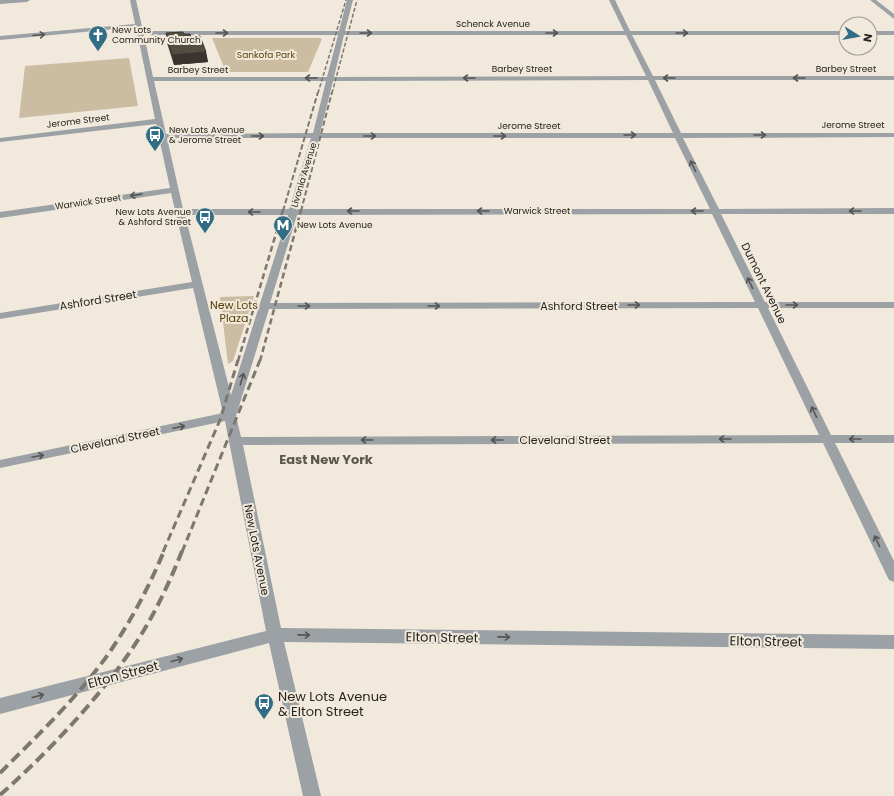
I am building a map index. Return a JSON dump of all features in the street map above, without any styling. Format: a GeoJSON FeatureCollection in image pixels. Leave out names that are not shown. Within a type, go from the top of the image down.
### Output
{"type":"FeatureCollection","features":[{"type":"Feature","properties":{"kind":"street"},"geometry":{"type":"LineString","coordinates":[[0,2],[28,0]]}},
{"type":"Feature","properties":{"kind":"street","name":"New Lots Avenue"},"geometry":{"type":"LineString","coordinates":[[133,0],[196,284],[230,416],[275,635],[312,796]]}},
{"type":"Feature","properties":{"kind":"street","name":"Livonia Avenue"},"geometry":{"type":"LineString","coordinates":[[230,416],[316,136],[350,0]]}},
{"type":"Feature","properties":{"kind":"street","name":"Dumont Avenue"},"geometry":{"type":"LineString","coordinates":[[612,0],[894,576]]}},
{"type":"Feature","properties":{"kind":"street"},"geometry":{"type":"LineString","coordinates":[[873,0],[894,17]]}},
{"type":"Feature","properties":{"kind":"street"},"geometry":{"type":"LineString","coordinates":[[0,38],[139,25]]}},
{"type":"Feature","properties":{"kind":"street","name":"Schenck Avenue"},"geometry":{"type":"LineString","coordinates":[[141,33],[838,33]]}},
{"type":"Feature","properties":{"kind":"street"},"geometry":{"type":"LineString","coordinates":[[878,33],[894,33]]}},
{"type":"Feature","properties":{"kind":"street","name":"Barbey Street"},"geometry":{"type":"LineString","coordinates":[[150,79],[894,78]]}},
{"type":"Feature","properties":{"kind":"street","name":"Jerome Street"},"geometry":{"type":"LineString","coordinates":[[0,140],[159,121]]}},
{"type":"Feature","properties":{"kind":"street","name":"Jerome Street"},"geometry":{"type":"LineString","coordinates":[[163,136],[894,135]]}},
{"type":"Feature","properties":{"kind":"street","name":"Warwick Street"},"geometry":{"type":"LineString","coordinates":[[0,214],[175,190]]}},
{"type":"Feature","properties":{"kind":"street","name":"Warwick Street"},"geometry":{"type":"LineString","coordinates":[[180,212],[894,211]]}},
{"type":"Feature","properties":{"kind":"street","name":"Ashford Street"},"geometry":{"type":"LineString","coordinates":[[0,316],[196,284]]}},
{"type":"Feature","properties":{"kind":"street","name":"Ashford Street"},"geometry":{"type":"LineString","coordinates":[[265,306],[894,305]]}},
{"type":"Feature","properties":{"kind":"street","name":"Cleveland Street"},"geometry":{"type":"LineString","coordinates":[[0,464],[230,416]]}},
{"type":"Feature","properties":{"kind":"street","name":"Cleveland Street"},"geometry":{"type":"LineString","coordinates":[[235,441],[894,439]]}},
{"type":"Feature","properties":{"kind":"street","name":"Elton Street"},"geometry":{"type":"LineString","coordinates":[[0,706],[275,635],[894,642]]}},
{"type":"Feature","properties":{"kind":"green space","name":"Sankofa Park"},"geometry":{"type":"Polygon","coordinates":[[[212,38],[322,39],[308,72],[226,72],[212,38]]]}},
{"type":"Feature","properties":{"kind":"green space"},"geometry":{"type":"Polygon","coordinates":[[[129,58],[138,106],[19,118],[25,66],[129,58]]]}},
{"type":"Feature","properties":{"kind":"green space","name":"New Lots Plaza"},"geometry":{"type":"Polygon","coordinates":[[[254,296],[233,361],[228,364],[220,297],[254,296]]]}},
{"type":"Feature","properties":{"kind":"building"},"geometry":{"type":"Polygon","coordinates":[[[183,32],[184,34],[190,34],[191,37],[200,36],[206,52],[172,55],[166,33],[183,32]]]}},
{"type":"Feature","properties":{"kind":"railway"},"geometry":{"type":"LineString","coordinates":[[318,93],[346,0]]}},
{"type":"Feature","properties":{"kind":"railway"},"geometry":{"type":"LineString","coordinates":[[332,93],[357,0]]}},
{"type":"Feature","properties":{"kind":"railway"},"geometry":{"type":"LineString","coordinates":[[283,211],[318,92]]}},
{"type":"Feature","properties":{"kind":"railway"},"geometry":{"type":"LineString","coordinates":[[301,211],[332,92]]}},
{"type":"Feature","properties":{"kind":"railway"},"geometry":{"type":"LineString","coordinates":[[238,361],[283,210]]}},
{"type":"Feature","properties":{"kind":"railway"},"geometry":{"type":"LineString","coordinates":[[260,361],[301,210]]}},
{"type":"Feature","properties":{"kind":"railway"},"geometry":{"type":"LineString","coordinates":[[163,552],[220,420],[238,360]]}},
{"type":"Feature","properties":{"kind":"railway"},"geometry":{"type":"LineString","coordinates":[[182,552],[260,360]]}},
{"type":"Feature","properties":{"kind":"railway"},"geometry":{"type":"LineString","coordinates":[[0,773],[71,700],[109,653],[139,604],[164,551]]}},
{"type":"Feature","properties":{"kind":"railway"},"geometry":{"type":"LineString","coordinates":[[0,795],[66,730],[111,678],[142,634],[157,607],[182,551]]}},
{"type":"Feature","properties":{"kind":"place","name":"New Lots Community Church"},"geometry":{"type":"Point","coordinates":[98,52]}},
{"type":"Feature","properties":{"kind":"place","name":"New Lots Avenue & Jerome Street"},"geometry":{"type":"Point","coordinates":[155,152]}},
{"type":"Feature","properties":{"kind":"place","name":"New Lots Avenue & Ashford Street"},"geometry":{"type":"Point","coordinates":[205,234]}},
{"type":"Feature","properties":{"kind":"place","name":"New Lots Avenue"},"geometry":{"type":"Point","coordinates":[283,242]}},
{"type":"Feature","properties":{"kind":"place","name":"New Lots Avenue & Elton Street"},"geometry":{"type":"Point","coordinates":[264,720]}},
{"type":"Feature","properties":{"kind":"district","name":"East New York"},"geometry":{"type":"Point","coordinates":[326,459]}}]}
